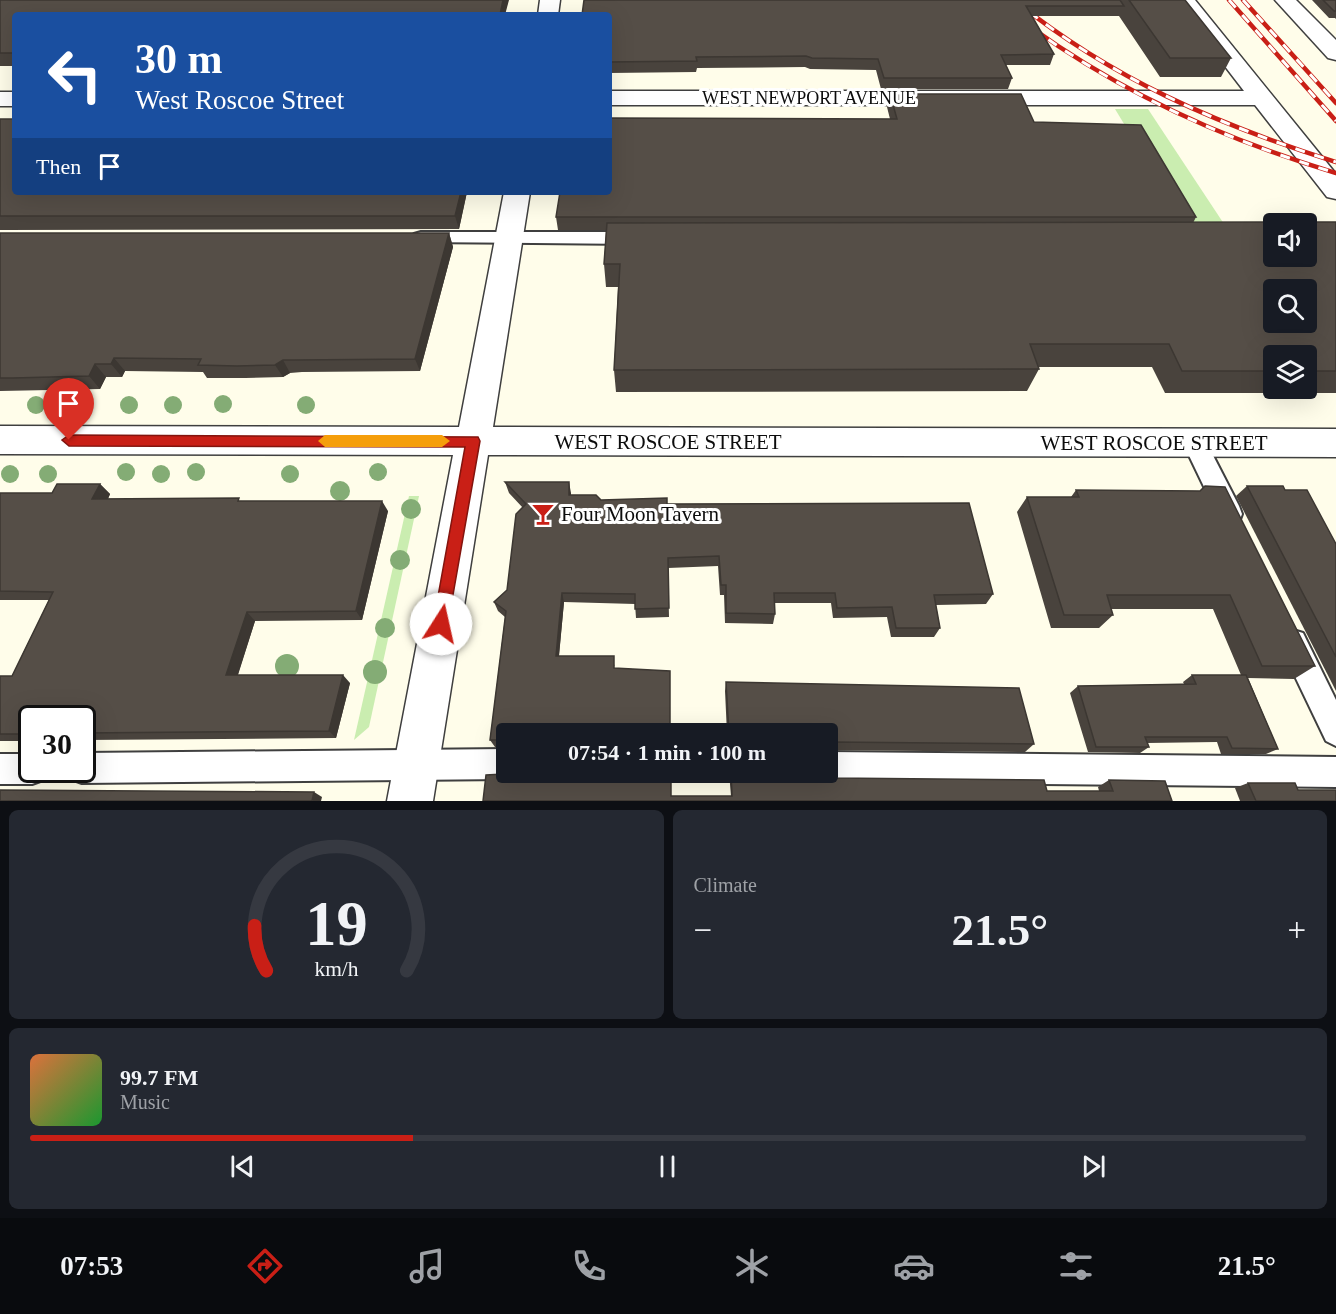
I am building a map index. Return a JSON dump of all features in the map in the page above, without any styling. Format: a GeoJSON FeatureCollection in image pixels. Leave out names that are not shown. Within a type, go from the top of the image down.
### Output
{"type":"FeatureCollection","features":[{"type":"Feature","properties":{"kind":"street"},"geometry":{"type":"LineString","coordinates":[[1184,0],[1336,191]]}},
{"type":"Feature","properties":{"kind":"street"},"geometry":{"type":"LineString","coordinates":[[1285,0],[1336,53]]}},
{"type":"Feature","properties":{"kind":"street","name":"WEST NEWPORT AVENUE"},"geometry":{"type":"LineString","coordinates":[[612,98],[1262,98]]}},
{"type":"Feature","properties":{"kind":"street"},"geometry":{"type":"LineString","coordinates":[[410,801],[516,195]]}},
{"type":"Feature","properties":{"kind":"street","name":"WEST ROSCOE STREET"},"geometry":{"type":"LineString","coordinates":[[0,440],[1336,443]]}},
{"type":"Feature","properties":{"kind":"lane"},"geometry":{"type":"LineString","coordinates":[[401,238],[654,238]]}},
{"type":"Feature","properties":{"kind":"lane"},"geometry":{"type":"LineString","coordinates":[[1195,442],[1242,538]]}},
{"type":"Feature","properties":{"kind":"lane"},"geometry":{"type":"LineString","coordinates":[[1284,624],[1336,731]]}},
{"type":"Feature","properties":{"kind":"lane"},"geometry":{"type":"LineString","coordinates":[[96,768],[496,764]]}},
{"type":"Feature","properties":{"kind":"lane"},"geometry":{"type":"LineString","coordinates":[[838,767],[1336,772]]}},
{"type":"Feature","properties":{"kind":"lane"},"geometry":{"type":"LineString","coordinates":[[0,769],[18,769]]}},
{"type":"Feature","properties":{"kind":"green space"},"geometry":{"type":"Polygon","coordinates":[[[1115,109],[1148,109],[1228,230],[1189,231],[1115,109]]]}},
{"type":"Feature","properties":{"kind":"green space"},"geometry":{"type":"Polygon","coordinates":[[[409,496],[419,496],[369,727],[354,740],[409,496]]]}},
{"type":"Feature","properties":{"kind":"building"},"geometry":{"type":"Polygon","coordinates":[[[0,0],[503,0],[501,12],[12,12],[12,53],[0,53],[0,0]]]}},
{"type":"Feature","properties":{"kind":"building"},"geometry":{"type":"Polygon","coordinates":[[[584,0],[1120,0],[1124,6],[1026,6],[1054,54],[1001,55],[1012,78],[884,78],[878,59],[806,56],[696,57],[697,61],[612,62],[612,12],[582,12],[584,0]]]}},
{"type":"Feature","properties":{"kind":"building"},"geometry":{"type":"Polygon","coordinates":[[[1129,0],[1185,0],[1231,58],[1170,58],[1129,0]]]}},
{"type":"Feature","properties":{"kind":"building"},"geometry":{"type":"Polygon","coordinates":[[[1323,0],[1336,0],[1336,11],[1334,11],[1323,0]]]}},
{"type":"Feature","properties":{"kind":"building"},"geometry":{"type":"Polygon","coordinates":[[[890,94],[1021,94],[1034,122],[1141,125],[1196,217],[556,217],[560,195],[612,195],[612,118],[897,119],[890,94]]]}},
{"type":"Feature","properties":{"kind":"building"},"geometry":{"type":"Polygon","coordinates":[[[0,119],[12,119],[12,195],[460,195],[455,216],[0,216],[0,119]]]}},
{"type":"Feature","properties":{"kind":"building"},"geometry":{"type":"Polygon","coordinates":[[[1263,222],[1263,267],[1317,267],[1317,222],[1336,222],[1336,371],[1317,371],[1317,345],[1263,345],[1263,371],[1182,371],[1169,344],[1030,344],[1039,369],[614,370],[620,264],[604,264],[607,223],[1263,222]]]}},
{"type":"Feature","properties":{"kind":"building"},"geometry":{"type":"Polygon","coordinates":[[[0,233],[449,233],[415,359],[283,360],[275,365],[237,366],[198,365],[201,359],[114,358],[111,364],[95,364],[89,376],[0,378],[0,233]]]}},
{"type":"Feature","properties":{"kind":"building"},"geometry":{"type":"Polygon","coordinates":[[[505,482],[569,482],[569,495],[596,495],[601,500],[667,498],[667,504],[969,503],[993,594],[934,595],[940,628],[896,628],[892,607],[837,608],[835,593],[774,593],[775,614],[726,613],[726,585],[721,585],[719,556],[668,558],[669,608],[635,609],[635,594],[562,593],[556,656],[614,656],[614,668],[670,671],[670,723],[496,723],[496,740],[490,740],[506,611],[494,602],[507,590],[516,514],[526,504],[505,482]]]}},
{"type":"Feature","properties":{"kind":"building"},"geometry":{"type":"Polygon","coordinates":[[[57,484],[100,484],[92,499],[239,498],[238,501],[382,501],[356,611],[247,612],[226,675],[343,675],[329,731],[96,733],[96,705],[18,705],[18,734],[0,734],[0,676],[12,676],[53,592],[0,591],[0,493],[52,493],[57,484]]]}},
{"type":"Feature","properties":{"kind":"building"},"geometry":{"type":"Polygon","coordinates":[[[1205,486],[1225,487],[1315,666],[1262,666],[1230,595],[1107,595],[1113,615],[1064,615],[1027,497],[1079,497],[1076,490],[1200,491],[1205,486]]]}},
{"type":"Feature","properties":{"kind":"building"},"geometry":{"type":"Polygon","coordinates":[[[1247,486],[1283,486],[1285,490],[1307,490],[1336,544],[1336,657],[1247,486]]]}},
{"type":"Feature","properties":{"kind":"building"},"geometry":{"type":"Polygon","coordinates":[[[1192,675],[1246,675],[1278,749],[1232,748],[1227,737],[1145,737],[1149,747],[1096,747],[1078,686],[1196,684],[1192,675]]]}},
{"type":"Feature","properties":{"kind":"building"},"geometry":{"type":"Polygon","coordinates":[[[726,682],[1019,688],[1034,744],[838,742],[838,723],[728,723],[726,682]]]}},
{"type":"Feature","properties":{"kind":"building"},"geometry":{"type":"Polygon","coordinates":[[[496,774],[496,783],[671,783],[671,796],[732,796],[731,783],[838,783],[838,778],[1044,780],[1047,791],[1113,791],[1109,780],[1165,781],[1172,801],[483,801],[486,775],[496,774]]]}},
{"type":"Feature","properties":{"kind":"building"},"geometry":{"type":"Polygon","coordinates":[[[1248,783],[1295,783],[1298,790],[1336,790],[1336,801],[1256,801],[1248,783]]]}},
{"type":"Feature","properties":{"kind":"building"},"geometry":{"type":"Polygon","coordinates":[[[0,790],[314,792],[312,801],[0,801],[0,790]]]}},
{"type":"Feature","properties":{"kind":"railway"},"geometry":{"type":"LineString","coordinates":[[1014,0],[1051,28],[1127,76],[1207,115],[1336,162]]}},
{"type":"Feature","properties":{"kind":"railway"},"geometry":{"type":"LineString","coordinates":[[1229,0],[1336,121]]}},
{"type":"Feature","properties":{"kind":"railway"},"geometry":{"type":"LineString","coordinates":[[1243,0],[1336,103]]}},
{"type":"Feature","properties":{"kind":"railway"},"geometry":{"type":"LineString","coordinates":[[1032,28],[1067,52],[1140,95],[1255,146],[1336,173]]}},
{"type":"Feature","properties":{"kind":"slow traffic"},"geometry":{"type":"LineString","coordinates":[[325,441],[442,441]]}},
{"type":"Feature","properties":{"kind":"place","name":"Four Moon Tavern"},"geometry":{"type":"Point","coordinates":[543,514]}},
{"type":"Feature","properties":{"kind":"route"},"geometry":{"type":"LineString","coordinates":[[69,440],[473,441],[441,624]]}}]}
